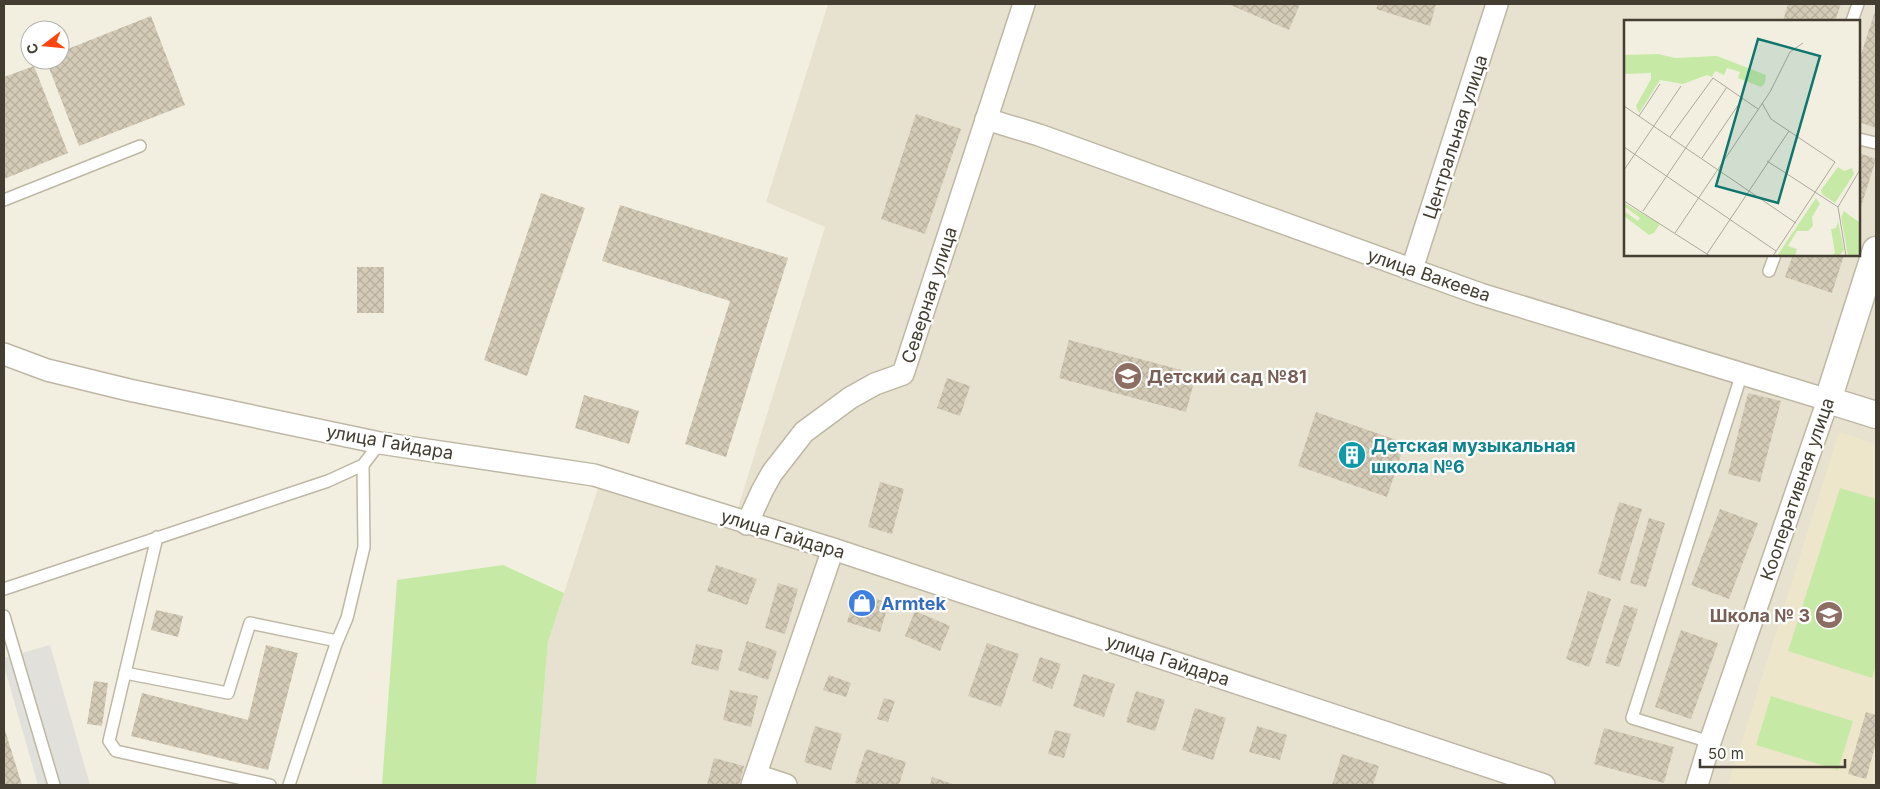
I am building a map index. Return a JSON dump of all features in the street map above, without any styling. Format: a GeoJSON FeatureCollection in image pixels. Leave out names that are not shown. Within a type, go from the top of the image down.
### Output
{"type":"FeatureCollection","features":[{"type":"Feature","properties":{"kind":"street","name":"Северная улица"},"geometry":{"type":"LineString","coordinates":[[748,524],[762,490],[772,473],[804,432],[866,389],[903,374],[1024,4]]}},
{"type":"Feature","properties":{"kind":"street","name":"Центральная улица"},"geometry":{"type":"LineString","coordinates":[[1412,270],[1497,4]]}},
{"type":"Feature","properties":{"kind":"street","name":"улица Вакеева"},"geometry":{"type":"LineString","coordinates":[[986,119],[1039,135],[1480,294],[1876,415]]}},
{"type":"Feature","properties":{"kind":"street","name":"Кооперативная улица"},"geometry":{"type":"LineString","coordinates":[[1698,785],[1710,742],[1828,400],[1876,250]]}},
{"type":"Feature","properties":{"kind":"street","name":"улица Гайдара"},"geometry":{"type":"LineString","coordinates":[[4,354],[47,370],[120,388],[380,443],[594,476],[832,549],[1544,785]]}},
{"type":"Feature","properties":{"kind":"street"},"geometry":{"type":"LineString","coordinates":[[786,785],[754,780],[832,549]]}},
{"type":"Feature","properties":{"kind":"lane"},"geometry":{"type":"LineString","coordinates":[[1852,20],[1858,4]]}},
{"type":"Feature","properties":{"kind":"lane"},"geometry":{"type":"LineString","coordinates":[[1860,138],[1876,143]]}},
{"type":"Feature","properties":{"kind":"lane"},"geometry":{"type":"LineString","coordinates":[[4,200],[140,146]]}},
{"type":"Feature","properties":{"kind":"lane"},"geometry":{"type":"LineString","coordinates":[[1770,271],[1775,256]]}},
{"type":"Feature","properties":{"kind":"lane"},"geometry":{"type":"LineString","coordinates":[[1710,742],[1632,718],[1742,374]]}},
{"type":"Feature","properties":{"kind":"lane"},"geometry":{"type":"LineString","coordinates":[[4,589],[328,481],[363,465],[380,443]]}},
{"type":"Feature","properties":{"kind":"lane"},"geometry":{"type":"LineString","coordinates":[[289,785],[337,641],[347,618],[364,547],[363,465]]}},
{"type":"Feature","properties":{"kind":"lane"},"geometry":{"type":"LineString","coordinates":[[157,537],[109,741],[116,751],[270,785]]}},
{"type":"Feature","properties":{"kind":"lane"},"geometry":{"type":"LineString","coordinates":[[4,616],[54,785]]}},
{"type":"Feature","properties":{"kind":"lane"},"geometry":{"type":"LineString","coordinates":[[125,673],[228,693],[250,623],[337,641]]}},
{"type":"Feature","properties":{"kind":"shaded area"},"geometry":{"type":"Polygon","coordinates":[[[828,4],[1876,4],[1876,785],[536,785],[548,642],[604,470],[738,508],[825,227],[766,202],[828,4]]]}},
{"type":"Feature","properties":{"kind":"shaded area","name":"Школа № 3"},"geometry":{"type":"Polygon","coordinates":[[[1839,432],[1876,444],[1876,785],[1728,785],[1839,432]]]}},
{"type":"Feature","properties":{"kind":"shaded area"},"geometry":{"type":"Polygon","coordinates":[[[50,645],[90,785],[38,785],[4,666],[4,658],[50,645]]]}},
{"type":"Feature","properties":{"kind":"green space"},"geometry":{"type":"Polygon","coordinates":[[[1840,488],[1876,499],[1876,666],[1872,678],[1788,651],[1840,488]]]}},
{"type":"Feature","properties":{"kind":"green space"},"geometry":{"type":"Polygon","coordinates":[[[503,565],[564,593],[548,642],[536,785],[382,785],[397,580],[503,565]]]}},
{"type":"Feature","properties":{"kind":"green space"},"geometry":{"type":"Polygon","coordinates":[[[1771,696],[1853,721],[1838,770],[1756,745],[1771,696]]]}},
{"type":"Feature","properties":{"kind":"building"},"geometry":{"type":"Polygon","coordinates":[[[1228,4],[1300,4],[1289,30],[1228,4]]]}},
{"type":"Feature","properties":{"kind":"building"},"geometry":{"type":"Polygon","coordinates":[[[1378,4],[1436,4],[1430,26],[1376,9],[1378,4]]]}},
{"type":"Feature","properties":{"kind":"building"},"geometry":{"type":"Polygon","coordinates":[[[1788,4],[1841,4],[1835,20],[1783,20],[1788,4]]]}},
{"type":"Feature","properties":{"kind":"building"},"geometry":{"type":"Polygon","coordinates":[[[1876,8],[1876,128],[1860,122],[1860,58],[1876,8]]]}},
{"type":"Feature","properties":{"kind":"building"},"geometry":{"type":"Polygon","coordinates":[[[151,16],[185,105],[79,146],[50,70],[70,70],[70,48],[151,16]]]}},
{"type":"Feature","properties":{"kind":"building"},"geometry":{"type":"Polygon","coordinates":[[[23,70],[36,70],[68,153],[4,179],[4,77],[23,70]]]}},
{"type":"Feature","properties":{"kind":"building"},"geometry":{"type":"Polygon","coordinates":[[[916,114],[961,129],[925,234],[881,219],[916,114]]]}},
{"type":"Feature","properties":{"kind":"building"},"geometry":{"type":"Polygon","coordinates":[[[1860,153],[1876,159],[1860,210],[1860,153]]]}},
{"type":"Feature","properties":{"kind":"building"},"geometry":{"type":"Polygon","coordinates":[[[541,193],[585,208],[527,376],[484,360],[541,193]]]}},
{"type":"Feature","properties":{"kind":"building"},"geometry":{"type":"Polygon","coordinates":[[[620,205],[788,258],[726,457],[685,444],[730,301],[602,261],[620,205]]]}},
{"type":"Feature","properties":{"kind":"building"},"geometry":{"type":"Polygon","coordinates":[[[1793,256],[1844,256],[1832,293],[1785,277],[1793,256]]]}},
{"type":"Feature","properties":{"kind":"building"},"geometry":{"type":"Polygon","coordinates":[[[357,267],[384,267],[384,313],[357,313],[357,267]]]}},
{"type":"Feature","properties":{"kind":"building","name":"Детский сад №81"},"geometry":{"type":"Polygon","coordinates":[[[1069,340],[1196,374],[1186,412],[1059,378],[1069,340]]]}},
{"type":"Feature","properties":{"kind":"building"},"geometry":{"type":"Polygon","coordinates":[[[947,378],[970,386],[960,416],[937,408],[947,378]]]}},
{"type":"Feature","properties":{"kind":"building"},"geometry":{"type":"Polygon","coordinates":[[[1748,393],[1781,401],[1760,482],[1728,474],[1748,393]]]}},
{"type":"Feature","properties":{"kind":"building"},"geometry":{"type":"Polygon","coordinates":[[[584,395],[639,411],[629,444],[575,428],[584,395]]]}},
{"type":"Feature","properties":{"kind":"building","name":"Детская музыкальная школа №6"},"geometry":{"type":"Polygon","coordinates":[[[1316,412],[1405,443],[1387,497],[1298,466],[1316,412]]]}},
{"type":"Feature","properties":{"kind":"building"},"geometry":{"type":"Polygon","coordinates":[[[880,482],[904,489],[892,534],[868,527],[880,482]]]}},
{"type":"Feature","properties":{"kind":"building"},"geometry":{"type":"Polygon","coordinates":[[[1619,502],[1642,509],[1620,581],[1598,574],[1619,502]]]}},
{"type":"Feature","properties":{"kind":"building"},"geometry":{"type":"Polygon","coordinates":[[[1720,509],[1758,523],[1729,599],[1691,585],[1720,509]]]}},
{"type":"Feature","properties":{"kind":"building"},"geometry":{"type":"Polygon","coordinates":[[[1649,518],[1665,523],[1646,587],[1630,583],[1649,518]]]}},
{"type":"Feature","properties":{"kind":"building"},"geometry":{"type":"Polygon","coordinates":[[[716,565],[757,579],[747,605],[707,591],[716,565]]]}},
{"type":"Feature","properties":{"kind":"building"},"geometry":{"type":"Polygon","coordinates":[[[778,583],[798,589],[785,634],[765,628],[778,583]]]}},
{"type":"Feature","properties":{"kind":"building"},"geometry":{"type":"Polygon","coordinates":[[[1588,591],[1611,599],[1589,667],[1566,659],[1588,591]]]}},
{"type":"Feature","properties":{"kind":"building"},"geometry":{"type":"Polygon","coordinates":[[[856,593],[889,603],[880,632],[847,622],[856,593]]]}},
{"type":"Feature","properties":{"kind":"building"},"geometry":{"type":"Polygon","coordinates":[[[1624,605],[1638,609],[1619,667],[1605,663],[1624,605]]]}},
{"type":"Feature","properties":{"kind":"building"},"geometry":{"type":"Polygon","coordinates":[[[156,610],[183,616],[178,637],[151,630],[156,610]]]}},
{"type":"Feature","properties":{"kind":"building"},"geometry":{"type":"Polygon","coordinates":[[[915,611],[950,626],[940,651],[905,636],[915,611]]]}},
{"type":"Feature","properties":{"kind":"building"},"geometry":{"type":"Polygon","coordinates":[[[1681,630],[1718,643],[1691,719],[1655,707],[1681,630]]]}},
{"type":"Feature","properties":{"kind":"building"},"geometry":{"type":"Polygon","coordinates":[[[747,641],[777,651],[768,680],[738,670],[747,641]]]}},
{"type":"Feature","properties":{"kind":"building"},"geometry":{"type":"Polygon","coordinates":[[[987,643],[1019,654],[1001,707],[968,696],[987,643]]]}},
{"type":"Feature","properties":{"kind":"building"},"geometry":{"type":"Polygon","coordinates":[[[696,644],[723,650],[718,671],[691,664],[696,644]]]}},
{"type":"Feature","properties":{"kind":"building"},"geometry":{"type":"Polygon","coordinates":[[[266,645],[298,653],[268,770],[131,736],[142,693],[248,720],[266,645]]]}},
{"type":"Feature","properties":{"kind":"building"},"geometry":{"type":"Polygon","coordinates":[[[1040,657],[1061,664],[1052,689],[1032,681],[1040,657]]]}},
{"type":"Feature","properties":{"kind":"building"},"geometry":{"type":"Polygon","coordinates":[[[1083,674],[1115,684],[1104,717],[1073,706],[1083,674]]]}},
{"type":"Feature","properties":{"kind":"building"},"geometry":{"type":"Polygon","coordinates":[[[829,675],[851,683],[846,697],[823,690],[829,675]]]}},
{"type":"Feature","properties":{"kind":"building"},"geometry":{"type":"Polygon","coordinates":[[[94,681],[108,683],[102,726],[87,724],[94,681]]]}},
{"type":"Feature","properties":{"kind":"building"},"geometry":{"type":"Polygon","coordinates":[[[730,690],[758,696],[751,727],[723,720],[730,690]]]}},
{"type":"Feature","properties":{"kind":"building"},"geometry":{"type":"Polygon","coordinates":[[[1136,691],[1165,700],[1155,731],[1126,722],[1136,691]]]}},
{"type":"Feature","properties":{"kind":"building"},"geometry":{"type":"Polygon","coordinates":[[[884,698],[895,701],[888,722],[877,719],[884,698]]]}},
{"type":"Feature","properties":{"kind":"building"},"geometry":{"type":"Polygon","coordinates":[[[1195,708],[1226,718],[1213,760],[1182,750],[1195,708]]]}},
{"type":"Feature","properties":{"kind":"building"},"geometry":{"type":"Polygon","coordinates":[[[1866,712],[1876,715],[1876,743],[1866,779],[1848,774],[1866,712]]]}},
{"type":"Feature","properties":{"kind":"building"},"geometry":{"type":"Polygon","coordinates":[[[815,726],[842,734],[831,770],[804,762],[815,726]]]}},
{"type":"Feature","properties":{"kind":"building"},"geometry":{"type":"Polygon","coordinates":[[[1257,726],[1287,735],[1280,760],[1249,752],[1257,726]]]}},
{"type":"Feature","properties":{"kind":"building"},"geometry":{"type":"Polygon","coordinates":[[[4,727],[22,785],[4,785],[4,727]]]}},
{"type":"Feature","properties":{"kind":"building"},"geometry":{"type":"Polygon","coordinates":[[[1604,728],[1674,747],[1664,783],[1594,764],[1604,728]]]}},
{"type":"Feature","properties":{"kind":"building"},"geometry":{"type":"Polygon","coordinates":[[[1055,730],[1071,734],[1064,758],[1048,754],[1055,730]]]}},
{"type":"Feature","properties":{"kind":"building"},"geometry":{"type":"Polygon","coordinates":[[[866,749],[906,762],[899,785],[863,785],[855,783],[866,749]]]}},
{"type":"Feature","properties":{"kind":"building"},"geometry":{"type":"Polygon","coordinates":[[[1342,754],[1379,766],[1373,785],[1332,785],[1342,754]]]}},
{"type":"Feature","properties":{"kind":"building"},"geometry":{"type":"Polygon","coordinates":[[[714,758],[744,766],[739,785],[707,785],[714,758]]]}},
{"type":"Feature","properties":{"kind":"building"},"geometry":{"type":"Polygon","coordinates":[[[932,777],[956,785],[930,785],[932,777]]]}},
{"type":"Feature","properties":{"kind":"place","name":"Детский сад №81"},"geometry":{"type":"Point","coordinates":[1128,376]}},
{"type":"Feature","properties":{"kind":"place","name":"Детская музыкальная школа №6"},"geometry":{"type":"Point","coordinates":[1352,455]}},
{"type":"Feature","properties":{"kind":"place","name":"Armtek"},"geometry":{"type":"Point","coordinates":[862,603]}},
{"type":"Feature","properties":{"kind":"place","name":"Школа № 3"},"geometry":{"type":"Point","coordinates":[1829,615]}}]}
